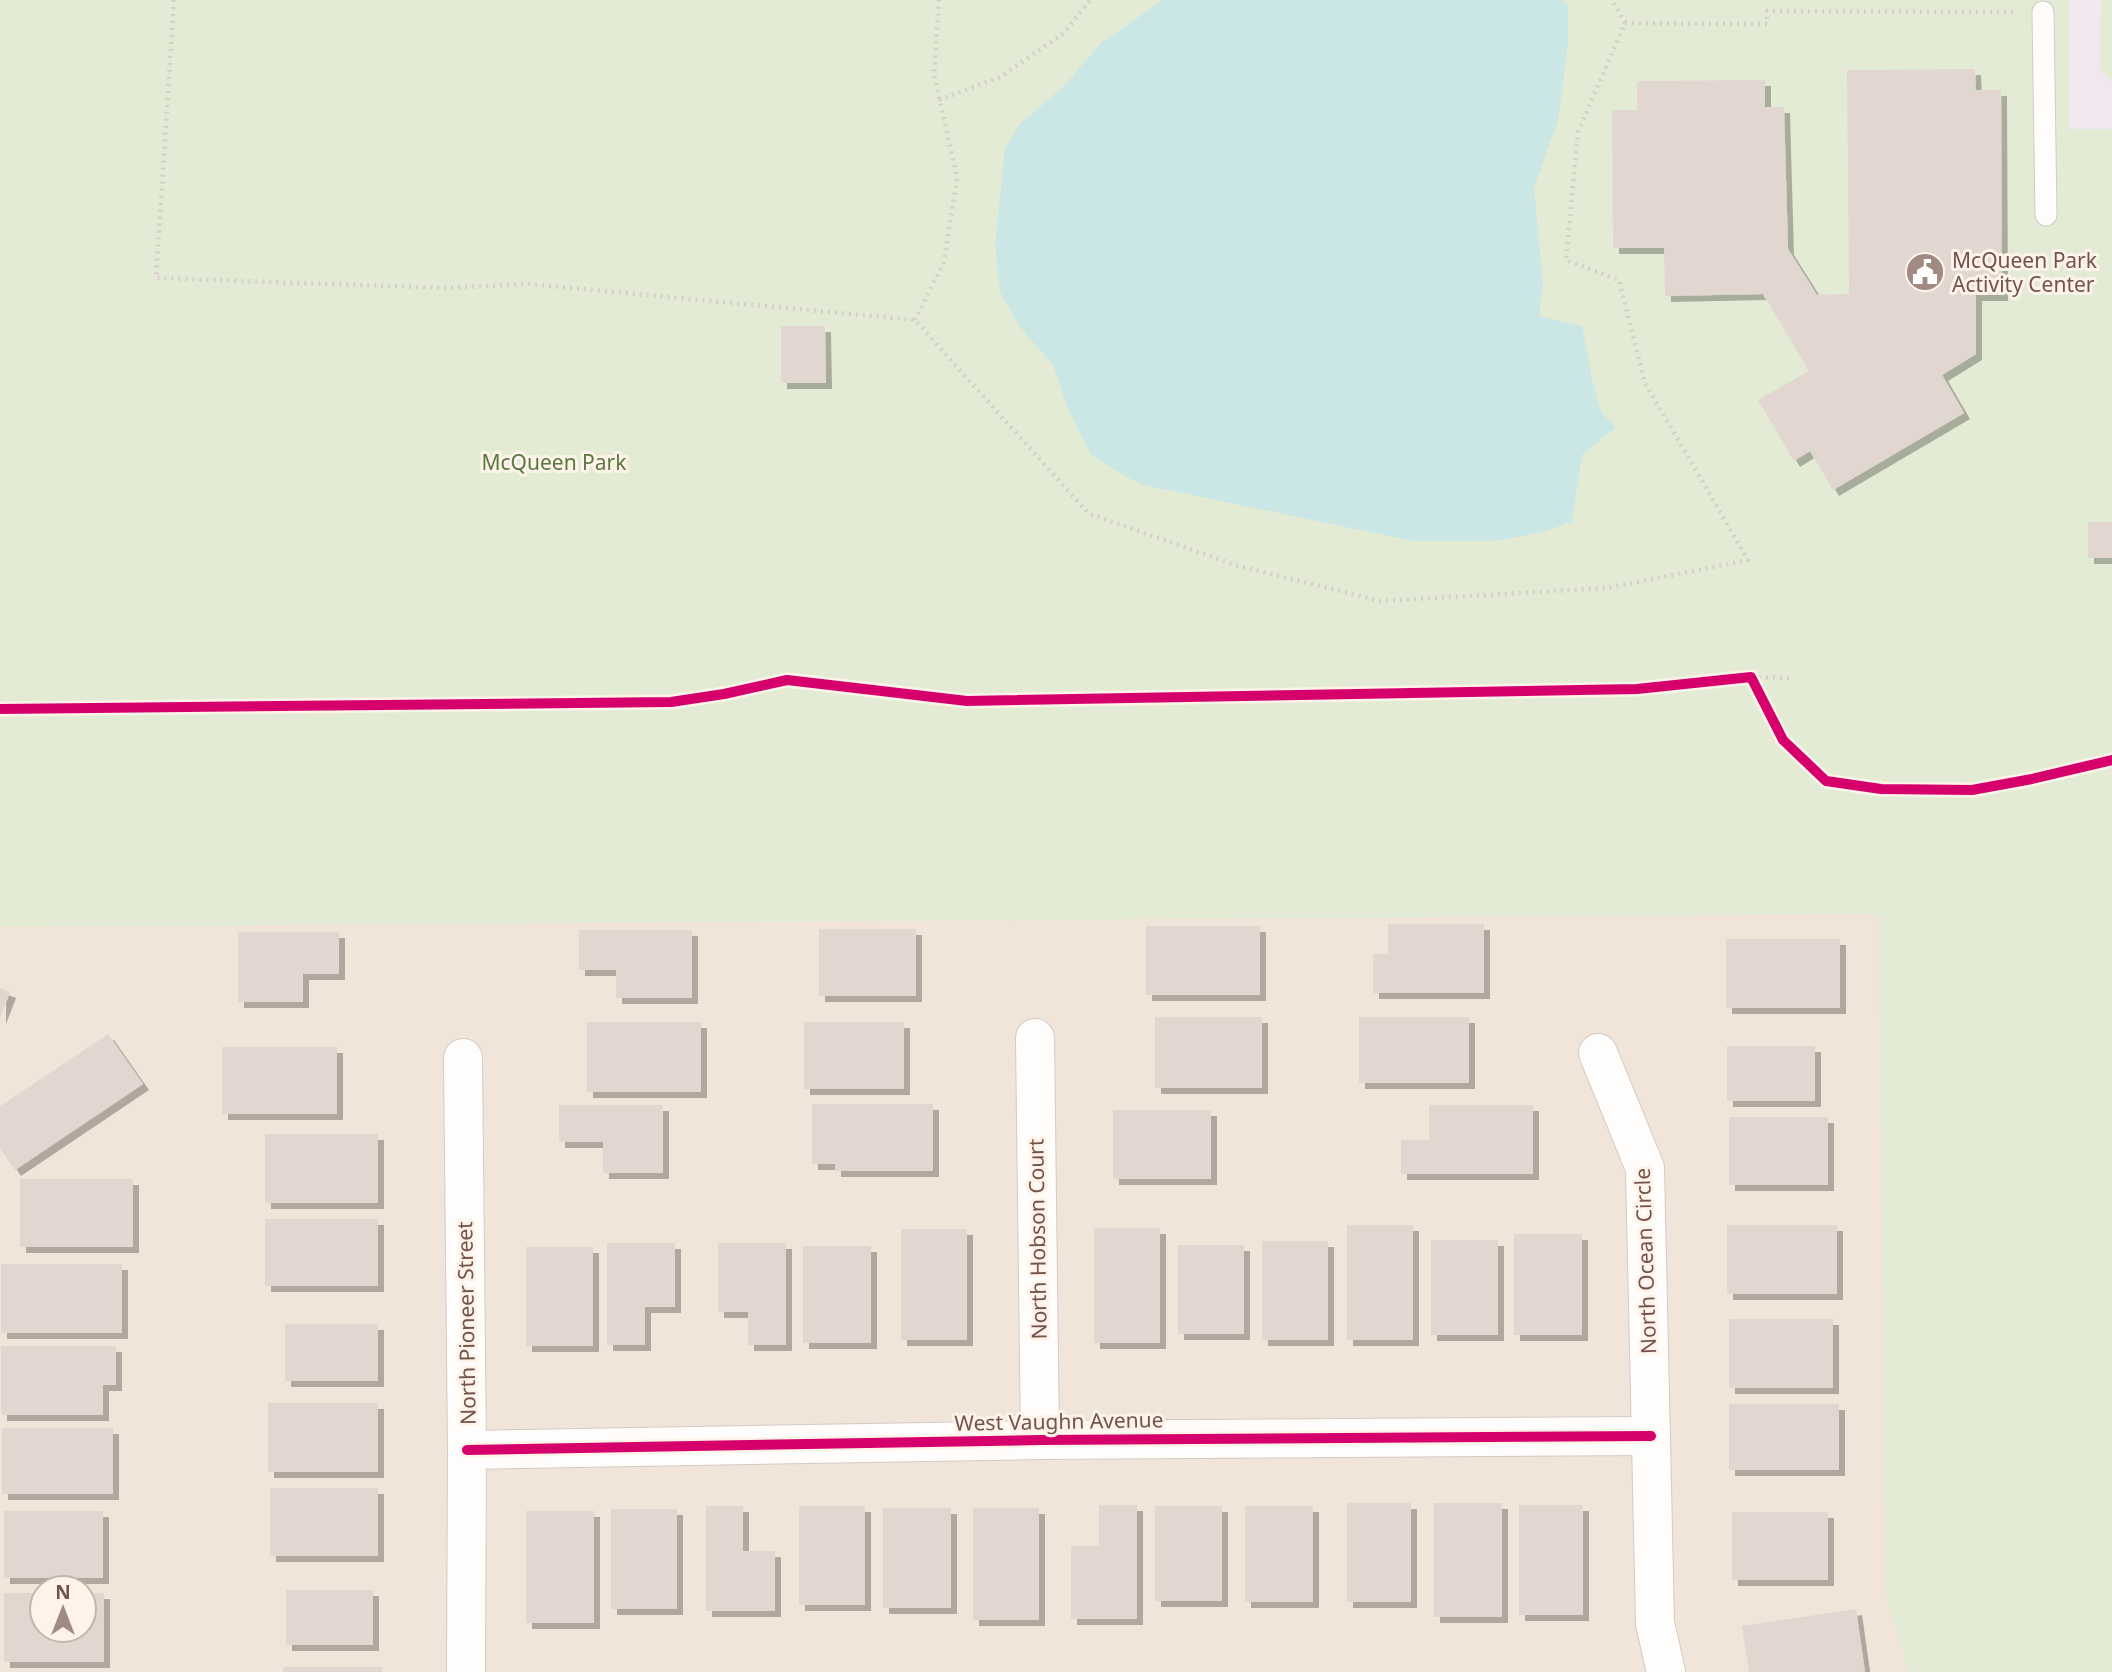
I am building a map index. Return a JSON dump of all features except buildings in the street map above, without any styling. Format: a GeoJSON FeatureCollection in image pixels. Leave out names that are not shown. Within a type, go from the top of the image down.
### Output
{"type":"FeatureCollection","features":[{"type":"Feature","properties":{"kind":"street","name":"North Hobson Court"},"geometry":{"type":"LineString","coordinates":[[1035,1038],[1040,1440]]}},
{"type":"Feature","properties":{"kind":"street","name":"North Ocean Circle"},"geometry":{"type":"LineString","coordinates":[[1598,1053],[1646,1168],[1655,1623],[1666,1672]]}},
{"type":"Feature","properties":{"kind":"street","name":"North Pioneer Street"},"geometry":{"type":"LineString","coordinates":[[463,1058],[467,1672]]}},
{"type":"Feature","properties":{"kind":"street","name":"West Vaughn Avenue"},"geometry":{"type":"LineString","coordinates":[[467,1450],[1040,1440],[1651,1436]]}},
{"type":"Feature","properties":{"kind":"lane"},"geometry":{"type":"LineString","coordinates":[[2043,12],[2046,215]]}},
{"type":"Feature","properties":{"kind":"path"},"geometry":{"type":"LineString","coordinates":[[174,0],[156,278],[445,288],[529,284],[915,320],[1088,513],[1235,565],[1380,601],[1607,588],[1748,560],[1646,383],[1619,280],[1566,260],[1578,132],[1625,23]]}},
{"type":"Feature","properties":{"kind":"path"},"geometry":{"type":"LineString","coordinates":[[915,320],[944,262],[957,177],[934,75],[939,0]]}},
{"type":"Feature","properties":{"kind":"path"},"geometry":{"type":"LineString","coordinates":[[939,100],[1000,77],[1064,33],[1090,0]]}},
{"type":"Feature","properties":{"kind":"path"},"geometry":{"type":"LineString","coordinates":[[1612,0],[1625,23]]}},
{"type":"Feature","properties":{"kind":"path"},"geometry":{"type":"LineString","coordinates":[[1625,23],[1766,24],[1767,11],[2043,12]]}},
{"type":"Feature","properties":{"kind":"path"},"geometry":{"type":"LineString","coordinates":[[0,709],[671,702],[787,680],[967,701],[1637,689],[1751,677],[1790,678]]}},
{"type":"Feature","properties":{"kind":"path"},"geometry":{"type":"LineString","coordinates":[[1751,677],[1783,740],[1826,781],[1881,789],[1972,790],[2112,760]]}},
{"type":"Feature","properties":{"kind":"shaded area"},"geometry":{"type":"Polygon","coordinates":[[[2069,0],[2112,0],[2112,129],[2069,129],[2069,0]]]}},
{"type":"Feature","properties":{"kind":"shaded area"},"geometry":{"type":"Polygon","coordinates":[[[1880,914],[1886,1595],[1909,1672],[0,1672],[0,927],[1880,914]]]}},
{"type":"Feature","properties":{"kind":"green space","name":"McQueen Park"},"geometry":{"type":"Polygon","coordinates":[[[0,0],[2069,0],[2069,129],[2112,129],[2112,1672],[1909,1672],[1886,1595],[1879,914],[0,927],[0,0]]]}},
{"type":"Feature","properties":{"kind":"green space"},"geometry":{"type":"Polygon","coordinates":[[[2101,0],[2112,0],[2112,81],[2100,69],[2101,0]]]}},
{"type":"Feature","properties":{"kind":"water"},"geometry":{"type":"Polygon","coordinates":[[[1163,0],[1562,0],[1568,5],[1568,43],[1558,120],[1534,188],[1543,283],[1539,316],[1582,326],[1601,412],[1616,427],[1582,455],[1572,522],[1543,532],[1495,541],[1413,541],[1139,484],[1091,455],[1067,407],[1053,365],[1019,326],[1000,292],[995,245],[1005,149],[1019,125],[1063,87],[1101,43],[1163,0]]]}},
{"type":"Feature","properties":{"kind":"cycle path"},"geometry":{"type":"LineString","coordinates":[[0,709],[671,702],[787,680],[967,701],[1637,689],[1751,677],[1783,740],[1826,781],[1881,789],[1972,790],[2112,760]]}},
{"type":"Feature","properties":{"kind":"cycle path"},"geometry":{"type":"LineString","coordinates":[[467,1450],[1040,1440],[1651,1436]]}},
{"type":"Feature","properties":{"kind":"place","name":"McQueen Park Activity Center"},"geometry":{"type":"Point","coordinates":[1925,272]}}]}
